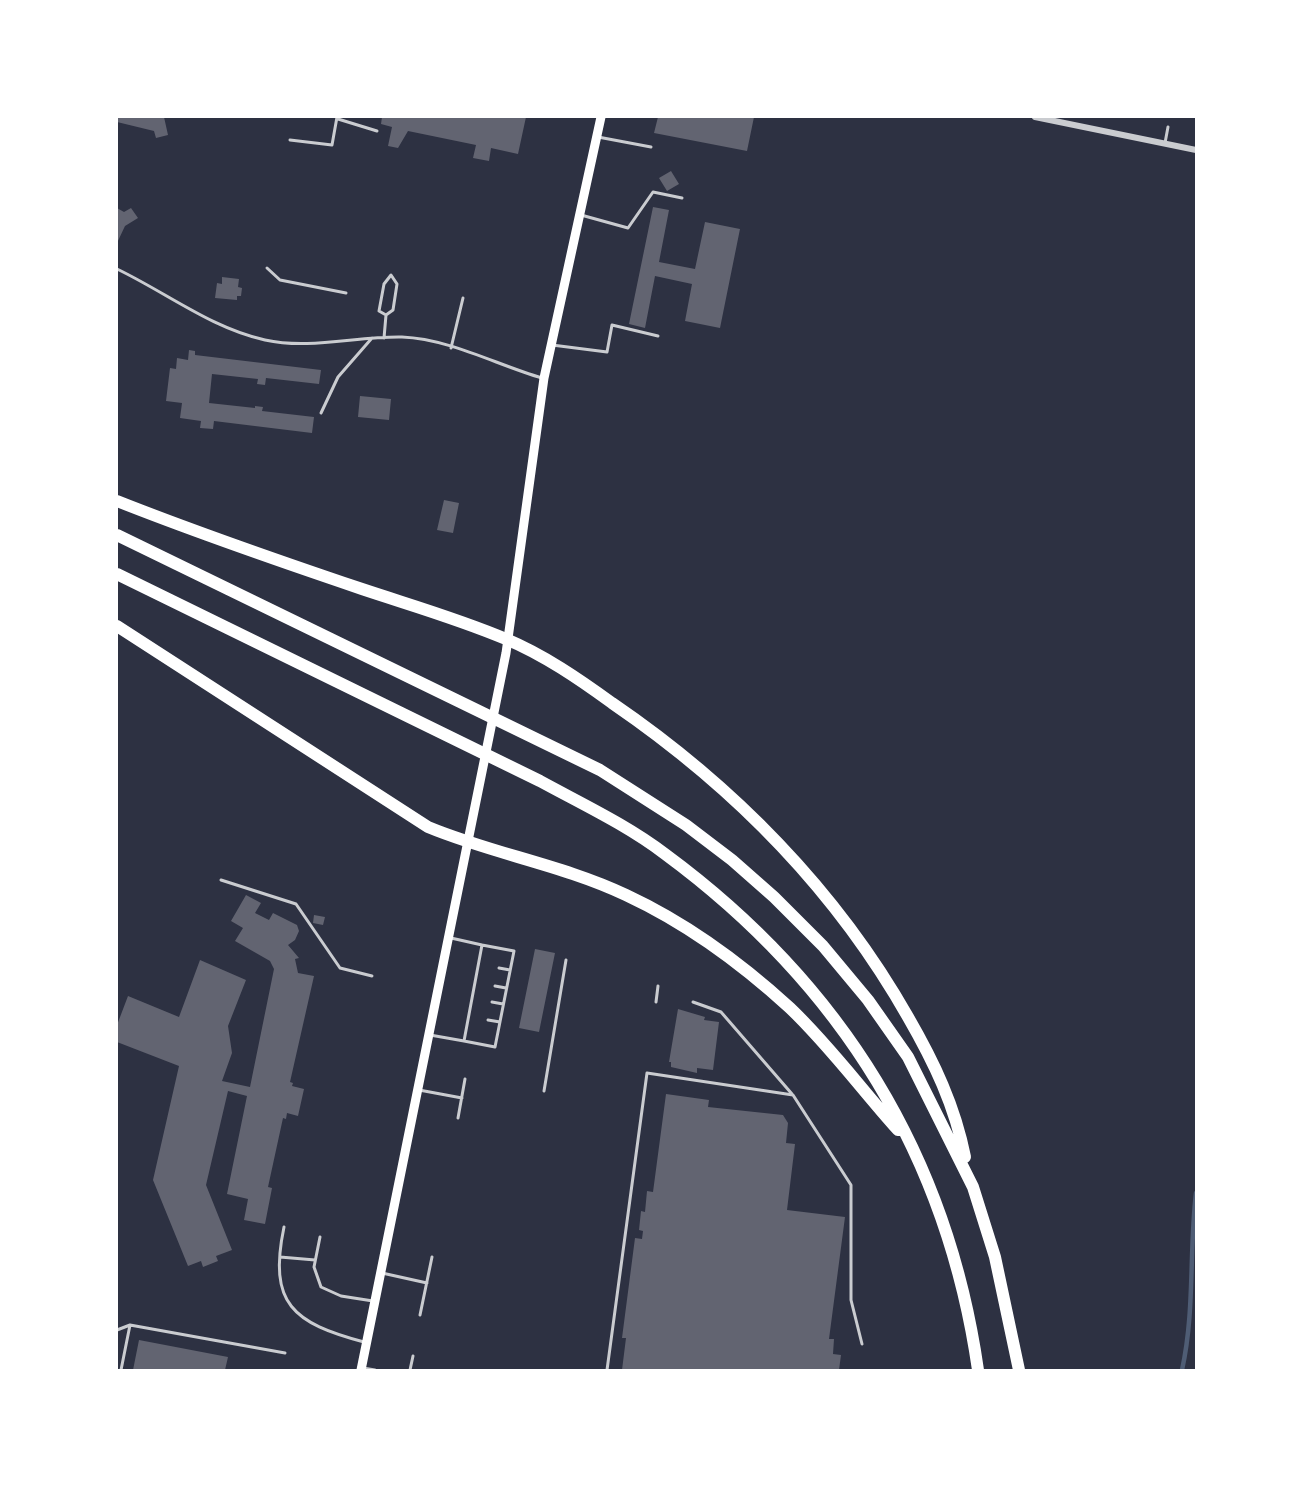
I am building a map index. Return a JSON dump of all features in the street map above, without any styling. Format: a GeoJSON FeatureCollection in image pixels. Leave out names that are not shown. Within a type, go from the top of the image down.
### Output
{"type":"FeatureCollection","features":[{"type":"Feature","properties":{"kind":"highway"},"geometry":{"type":"LineString","coordinates":[[117,501],[257,554],[508,640],[578,679],[666,740],[741,806],[816,885],[855,933],[884,976],[926,1048],[945,1087],[958,1123],[968,1173],[995,1257],[1019,1370]]}},
{"type":"Feature","properties":{"kind":"highway"},"geometry":{"type":"LineString","coordinates":[[117,535],[600,770],[686,825],[732,860],[798,921],[868,1000],[908,1057],[968,1173]]}},
{"type":"Feature","properties":{"kind":"highway"},"geometry":{"type":"LineString","coordinates":[[117,574],[540,781],[664,853],[764,936],[828,1007],[860,1052],[913,1147],[947,1231],[961,1281],[978,1370]]}},
{"type":"Feature","properties":{"kind":"highway"},"geometry":{"type":"LineString","coordinates":[[117,626],[428,827],[468,843],[587,879],[625,894],[683,928],[744,970],[790,1009],[913,1147]]}},
{"type":"Feature","properties":{"kind":"main road"},"geometry":{"type":"LineString","coordinates":[[361,1369],[508,640],[544,378],[601,117]]}},
{"type":"Feature","properties":{"kind":"street"},"geometry":{"type":"LineString","coordinates":[[1035,117],[1196,150]]}},
{"type":"Feature","properties":{"kind":"lane"},"geometry":{"type":"LineString","coordinates":[[290,140],[332,145],[337,118],[377,131]]}},
{"type":"Feature","properties":{"kind":"lane"},"geometry":{"type":"LineString","coordinates":[[1164,143],[1168,127]]}},
{"type":"Feature","properties":{"kind":"lane"},"geometry":{"type":"LineString","coordinates":[[597,137],[651,147]]}},
{"type":"Feature","properties":{"kind":"lane"},"geometry":{"type":"LineString","coordinates":[[580,215],[628,228],[653,192],[682,198]]}},
{"type":"Feature","properties":{"kind":"lane"},"geometry":{"type":"LineString","coordinates":[[267,268],[280,280],[346,293]]}},
{"type":"Feature","properties":{"kind":"lane"},"geometry":{"type":"LineString","coordinates":[[117,270],[225,328],[267,341],[309,344],[404,337],[451,348],[544,378]]}},
{"type":"Feature","properties":{"kind":"lane"},"geometry":{"type":"LineString","coordinates":[[384,338],[386,315],[393,310],[397,284],[391,275],[384,284],[380,311],[386,315]]}},
{"type":"Feature","properties":{"kind":"lane"},"geometry":{"type":"LineString","coordinates":[[451,348],[463,298]]}},
{"type":"Feature","properties":{"kind":"lane"},"geometry":{"type":"LineString","coordinates":[[551,345],[607,352],[612,325],[658,336]]}},
{"type":"Feature","properties":{"kind":"lane"},"geometry":{"type":"LineString","coordinates":[[321,413],[338,377],[372,338]]}},
{"type":"Feature","properties":{"kind":"lane"},"geometry":{"type":"LineString","coordinates":[[221,880],[296,904],[340,968],[372,976]]}},
{"type":"Feature","properties":{"kind":"lane"},"geometry":{"type":"LineString","coordinates":[[428,1035],[495,1047],[514,951],[449,937]]}},
{"type":"Feature","properties":{"kind":"lane"},"geometry":{"type":"LineString","coordinates":[[464,1041],[471,1017],[482,945]]}},
{"type":"Feature","properties":{"kind":"lane"},"geometry":{"type":"LineString","coordinates":[[544,1091],[566,960]]}},
{"type":"Feature","properties":{"kind":"lane"},"geometry":{"type":"LineString","coordinates":[[478,964],[483,965]]}},
{"type":"Feature","properties":{"kind":"lane"},"geometry":{"type":"LineString","coordinates":[[499,968],[510,970]]}},
{"type":"Feature","properties":{"kind":"lane"},"geometry":{"type":"LineString","coordinates":[[495,986],[506,988]]}},
{"type":"Feature","properties":{"kind":"lane"},"geometry":{"type":"LineString","coordinates":[[656,1002],[658,986]]}},
{"type":"Feature","properties":{"kind":"lane"},"geometry":{"type":"LineString","coordinates":[[492,1002],[503,1004]]}},
{"type":"Feature","properties":{"kind":"lane"},"geometry":{"type":"LineString","coordinates":[[693,1002],[721,1012],[793,1095],[851,1185],[851,1300],[862,1344]]}},
{"type":"Feature","properties":{"kind":"lane"},"geometry":{"type":"LineString","coordinates":[[488,1020],[500,1022]]}},
{"type":"Feature","properties":{"kind":"lane"},"geometry":{"type":"LineString","coordinates":[[607,1370],[648,1066]]}},
{"type":"Feature","properties":{"kind":"lane"},"geometry":{"type":"LineString","coordinates":[[647,1073],[793,1095]]}},
{"type":"Feature","properties":{"kind":"lane"},"geometry":{"type":"LineString","coordinates":[[458,1118],[465,1079]]}},
{"type":"Feature","properties":{"kind":"lane"},"geometry":{"type":"LineString","coordinates":[[418,1089],[462,1098]]}},
{"type":"Feature","properties":{"kind":"lane"},"geometry":{"type":"LineString","coordinates":[[284,1227],[279,1279],[288,1305],[302,1317],[338,1335],[366,1343]]}},
{"type":"Feature","properties":{"kind":"lane"},"geometry":{"type":"LineString","coordinates":[[320,1237],[314,1267],[321,1287],[341,1296],[375,1301]]}},
{"type":"Feature","properties":{"kind":"lane"},"geometry":{"type":"LineString","coordinates":[[280,1257],[315,1260]]}},
{"type":"Feature","properties":{"kind":"lane"},"geometry":{"type":"LineString","coordinates":[[420,1315],[432,1257]]}},
{"type":"Feature","properties":{"kind":"lane"},"geometry":{"type":"LineString","coordinates":[[381,1273],[427,1283]]}},
{"type":"Feature","properties":{"kind":"lane"},"geometry":{"type":"LineString","coordinates":[[121,1370],[130,1325]]}},
{"type":"Feature","properties":{"kind":"lane"},"geometry":{"type":"LineString","coordinates":[[117,1330],[130,1325],[285,1353]]}},
{"type":"Feature","properties":{"kind":"lane"},"geometry":{"type":"LineString","coordinates":[[410,1370],[413,1356]]}},
{"type":"Feature","properties":{"kind":"lane"},"geometry":{"type":"LineString","coordinates":[[361,1369],[375,1370]]}},
{"type":"Feature","properties":{"kind":"building"},"geometry":{"type":"Polygon","coordinates":[[[117,117],[164,117],[168,135],[156,138],[154,131],[117,122],[117,117]]]}},
{"type":"Feature","properties":{"kind":"building"},"geometry":{"type":"Polygon","coordinates":[[[382,117],[526,117],[518,154],[491,148],[489,161],[473,158],[476,145],[408,131],[398,148],[388,146],[392,127],[381,124],[382,117]]]}},
{"type":"Feature","properties":{"kind":"building"},"geometry":{"type":"Polygon","coordinates":[[[658,117],[754,117],[747,151],[654,133],[658,117]]]}},
{"type":"Feature","properties":{"kind":"building"},"geometry":{"type":"Polygon","coordinates":[[[671,171],[679,184],[667,191],[659,178],[671,171]]]}},
{"type":"Feature","properties":{"kind":"building"},"geometry":{"type":"Polygon","coordinates":[[[653,207],[669,210],[659,262],[695,269],[705,222],[740,229],[720,328],[685,321],[692,284],[655,276],[645,328],[629,324],[653,207]]]}},
{"type":"Feature","properties":{"kind":"building"},"geometry":{"type":"Polygon","coordinates":[[[117,208],[124,212],[131,208],[138,218],[125,226],[117,243],[117,208]]]}},
{"type":"Feature","properties":{"kind":"building"},"geometry":{"type":"Polygon","coordinates":[[[222,277],[239,279],[238,287],[242,288],[241,296],[237,296],[237,300],[215,298],[217,283],[222,284],[222,277]]]}},
{"type":"Feature","properties":{"kind":"building"},"geometry":{"type":"Polygon","coordinates":[[[189,350],[195,351],[195,355],[321,370],[319,384],[266,378],[265,385],[257,384],[258,379],[212,374],[209,403],[263,407],[262,411],[314,417],[312,433],[214,421],[213,429],[200,428],[201,421],[180,418],[182,403],[166,401],[170,368],[176,369],[177,358],[188,360],[189,350]]]}},
{"type":"Feature","properties":{"kind":"building"},"geometry":{"type":"Polygon","coordinates":[[[360,396],[391,399],[389,420],[358,417],[360,396]]]}},
{"type":"Feature","properties":{"kind":"building"},"geometry":{"type":"Polygon","coordinates":[[[444,500],[459,503],[453,533],[437,530],[444,500]]]}},
{"type":"Feature","properties":{"kind":"building"},"geometry":{"type":"Polygon","coordinates":[[[246,895],[261,903],[255,913],[269,920],[273,913],[297,925],[299,931],[295,940],[288,945],[299,958],[295,959],[298,973],[314,976],[290,1082],[293,1083],[292,1086],[304,1089],[298,1116],[287,1113],[286,1119],[283,1118],[268,1187],[272,1188],[265,1224],[244,1220],[248,1199],[227,1194],[247,1096],[228,1091],[206,1185],[232,1250],[216,1256],[218,1261],[203,1267],[201,1261],[188,1266],[153,1180],[179,1066],[117,1042],[117,1025],[128,996],[179,1017],[200,960],[246,980],[228,1026],[232,1053],[222,1081],[250,1087],[274,969],[270,961],[235,941],[243,928],[231,921],[246,895]]]}},
{"type":"Feature","properties":{"kind":"building"},"geometry":{"type":"Polygon","coordinates":[[[314,915],[325,917],[323,925],[313,923],[314,915]]]}},
{"type":"Feature","properties":{"kind":"building"},"geometry":{"type":"Polygon","coordinates":[[[535,949],[555,953],[539,1032],[519,1028],[535,949]]]}},
{"type":"Feature","properties":{"kind":"building"},"geometry":{"type":"Polygon","coordinates":[[[678,1009],[705,1017],[704,1020],[719,1022],[713,1070],[697,1068],[697,1073],[671,1067],[671,1062],[669,1062],[678,1009]]]}},
{"type":"Feature","properties":{"kind":"building"},"geometry":{"type":"Polygon","coordinates":[[[666,1094],[709,1100],[708,1107],[783,1115],[788,1123],[786,1143],[795,1144],[787,1210],[845,1217],[829,1339],[834,1339],[833,1354],[841,1355],[839,1370],[622,1370],[626,1338],[622,1338],[635,1238],[642,1239],[643,1231],[639,1230],[641,1211],[645,1212],[647,1191],[653,1192],[666,1094]]]}},
{"type":"Feature","properties":{"kind":"building"},"geometry":{"type":"Polygon","coordinates":[[[139,1340],[228,1357],[225,1370],[133,1370],[139,1340]]]}},
{"type":"Feature","properties":{"kind":"waterway"},"geometry":{"type":"LineString","coordinates":[[1182,1370],[1189,1326],[1196,1193]]}}]}
